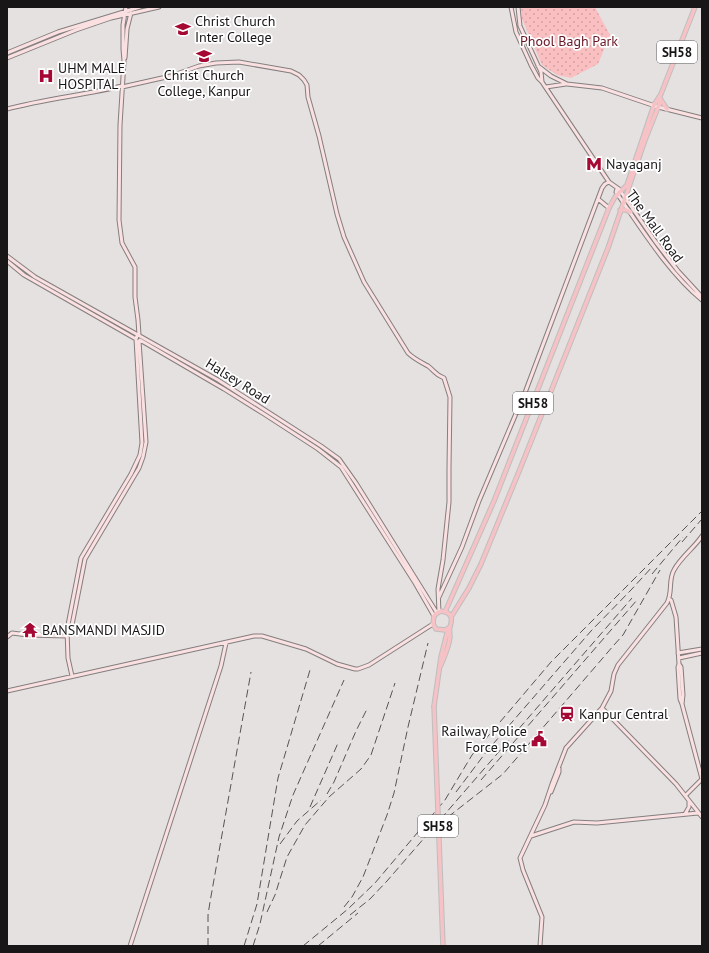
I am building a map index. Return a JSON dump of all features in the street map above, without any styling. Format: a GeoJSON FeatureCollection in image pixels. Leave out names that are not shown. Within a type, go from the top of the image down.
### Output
{"type":"FeatureCollection","features":[{"type":"Feature","properties":{"kind":"main road","name":"SH58"},"geometry":{"type":"LineString","coordinates":[[660,98],[695,7]]}},
{"type":"Feature","properties":{"kind":"main road"},"geometry":{"type":"LineString","coordinates":[[618,191],[625,187],[628,182],[660,98]]}},
{"type":"Feature","properties":{"kind":"main road"},"geometry":{"type":"LineString","coordinates":[[660,98],[667,109]]}},
{"type":"Feature","properties":{"kind":"main road","name":"SH58"},"geometry":{"type":"LineString","coordinates":[[443,946],[434,706],[435,692],[445,642],[452,617],[469,588],[486,553],[608,248],[656,106]]}},
{"type":"Feature","properties":{"kind":"main road","name":"SH58"},"geometry":{"type":"LineString","coordinates":[[445,612],[494,501],[609,208],[618,191]]}},
{"type":"Feature","properties":{"kind":"main road"},"geometry":{"type":"LineString","coordinates":[[620,210],[623,209],[630,212]]}},
{"type":"Feature","properties":{"kind":"main road"},"geometry":{"type":"LineString","coordinates":[[449,628],[442,631],[436,629],[433,624],[437,614],[445,612],[452,617]]}},
{"type":"Feature","properties":{"kind":"main road","name":"SH58"},"geometry":{"type":"LineString","coordinates":[[440,667],[450,638],[449,628]]}},
{"type":"Feature","properties":{"kind":"main road"},"geometry":{"type":"LineString","coordinates":[[442,631],[445,642]]}},
{"type":"Feature","properties":{"kind":"street"},"geometry":{"type":"LineString","coordinates":[[131,10],[140,7]]}},
{"type":"Feature","properties":{"kind":"street"},"geometry":{"type":"LineString","coordinates":[[7,52],[58,32],[126,11],[159,7]]}},
{"type":"Feature","properties":{"kind":"street","name":"The Mall Road"},"geometry":{"type":"LineString","coordinates":[[511,7],[516,32],[538,78],[546,87],[608,182],[618,191],[678,271],[701,298]]}},
{"type":"Feature","properties":{"kind":"street","name":"The Mall Road"},"geometry":{"type":"LineString","coordinates":[[518,7],[522,29],[538,66],[542,77],[542,82]]}},
{"type":"Feature","properties":{"kind":"street"},"geometry":{"type":"LineString","coordinates":[[72,676],[68,658],[67,630],[80,573],[81,558],[112,509],[131,474],[140,454],[142,443],[138,320],[135,297],[134,268],[120,234],[120,125],[124,61],[131,10]]}},
{"type":"Feature","properties":{"kind":"street"},"geometry":{"type":"LineString","coordinates":[[7,58],[126,11]]}},
{"type":"Feature","properties":{"kind":"street"},"geometry":{"type":"LineString","coordinates":[[124,61],[122,49],[123,25],[126,11]]}},
{"type":"Feature","properties":{"kind":"street"},"geometry":{"type":"LineString","coordinates":[[7,109],[171,76],[207,64],[239,62],[291,71],[299,74],[306,83],[337,214],[344,237],[364,282],[408,353],[429,367],[437,375],[444,378],[450,397],[449,502],[437,614]]}},
{"type":"Feature","properties":{"kind":"street"},"geometry":{"type":"LineString","coordinates":[[538,66],[551,76],[567,84]]}},
{"type":"Feature","properties":{"kind":"street"},"geometry":{"type":"LineString","coordinates":[[546,87],[567,84],[602,88],[656,106],[702,118]]}},
{"type":"Feature","properties":{"kind":"street"},"geometry":{"type":"LineString","coordinates":[[438,598],[460,552],[482,493],[526,390],[603,185],[608,182]]}},
{"type":"Feature","properties":{"kind":"street"},"geometry":{"type":"LineString","coordinates":[[598,199],[609,208]]}},
{"type":"Feature","properties":{"kind":"street","name":"The Mall Road"},"geometry":{"type":"LineString","coordinates":[[624,200],[630,212],[678,276],[701,298]]}},
{"type":"Feature","properties":{"kind":"street"},"geometry":{"type":"LineString","coordinates":[[7,256],[35,278],[138,339]]}},
{"type":"Feature","properties":{"kind":"street"},"geometry":{"type":"LineString","coordinates":[[7,261],[24,276],[170,356],[316,445],[338,461],[437,614]]}},
{"type":"Feature","properties":{"kind":"street","name":"Halsey Road"},"geometry":{"type":"LineString","coordinates":[[170,356],[213,378],[294,432]]}},
{"type":"Feature","properties":{"kind":"street"},"geometry":{"type":"LineString","coordinates":[[211,382],[213,378]]}},
{"type":"Feature","properties":{"kind":"street"},"geometry":{"type":"LineString","coordinates":[[316,445],[321,446],[338,461],[356,482],[398,554]]}},
{"type":"Feature","properties":{"kind":"street"},"geometry":{"type":"LineString","coordinates":[[353,485],[356,482]]}},
{"type":"Feature","properties":{"kind":"street"},"geometry":{"type":"LineString","coordinates":[[686,796],[702,779],[682,704],[683,695],[681,667],[679,664],[678,653],[676,617],[670,598],[671,580],[674,570],[702,536]]}},
{"type":"Feature","properties":{"kind":"street"},"geometry":{"type":"LineString","coordinates":[[540,946],[542,917],[523,870],[520,858],[550,794],[552,784],[566,748],[602,708],[611,691],[614,674],[618,665],[670,598]]}},
{"type":"Feature","properties":{"kind":"street"},"geometry":{"type":"LineString","coordinates":[[7,691],[254,636],[262,636],[306,649],[337,664],[358,669],[369,665],[433,624]]}},
{"type":"Feature","properties":{"kind":"street"},"geometry":{"type":"LineString","coordinates":[[7,637],[12,633],[48,636],[68,635]]}},
{"type":"Feature","properties":{"kind":"street"},"geometry":{"type":"LineString","coordinates":[[130,946],[219,672],[226,643]]}},
{"type":"Feature","properties":{"kind":"street"},"geometry":{"type":"LineString","coordinates":[[678,653],[702,649]]}},
{"type":"Feature","properties":{"kind":"street"},"geometry":{"type":"LineString","coordinates":[[679,658],[702,653]]}},
{"type":"Feature","properties":{"kind":"street"},"geometry":{"type":"LineString","coordinates":[[602,708],[686,796],[702,817]]}},
{"type":"Feature","properties":{"kind":"street"},"geometry":{"type":"LineString","coordinates":[[686,814],[689,807],[689,800]]}},
{"type":"Feature","properties":{"kind":"street"},"geometry":{"type":"LineString","coordinates":[[531,836],[574,822],[597,823],[698,813]]}},
{"type":"Feature","properties":{"kind":"green space","name":"Phool Bagh Park"},"geometry":{"type":"Polygon","coordinates":[[[521,7],[595,7],[610,35],[598,64],[571,78],[557,75],[542,65],[522,19],[521,7]]]}},
{"type":"Feature","properties":{"kind":"railway"},"geometry":{"type":"LineString","coordinates":[[303,946],[348,909],[375,883],[445,800],[472,755],[551,662],[702,511]]}},
{"type":"Feature","properties":{"kind":"railway"},"geometry":{"type":"LineString","coordinates":[[682,542],[702,519]]}},
{"type":"Feature","properties":{"kind":"railway"},"geometry":{"type":"LineString","coordinates":[[652,574],[683,537]]}},
{"type":"Feature","properties":{"kind":"railway"},"geometry":{"type":"LineString","coordinates":[[456,792],[487,751],[591,631],[653,566]]}},
{"type":"Feature","properties":{"kind":"railway"},"geometry":{"type":"LineString","coordinates":[[448,817],[503,774],[623,635],[660,570]]}},
{"type":"Feature","properties":{"kind":"railway"},"geometry":{"type":"LineString","coordinates":[[350,915],[370,899],[387,881],[632,598]]}},
{"type":"Feature","properties":{"kind":"railway"},"geometry":{"type":"LineString","coordinates":[[481,780],[637,600]]}},
{"type":"Feature","properties":{"kind":"railway"},"geometry":{"type":"LineString","coordinates":[[344,907],[352,897],[363,877],[387,815],[394,793],[428,643]]}},
{"type":"Feature","properties":{"kind":"railway"},"geometry":{"type":"LineString","coordinates":[[244,946],[257,904],[278,778],[310,670]]}},
{"type":"Feature","properties":{"kind":"railway"},"geometry":{"type":"LineString","coordinates":[[208,946],[208,915],[210,902],[251,672]]}},
{"type":"Feature","properties":{"kind":"railway"},"geometry":{"type":"LineString","coordinates":[[253,946],[260,924],[279,837],[293,795],[344,680]]}},
{"type":"Feature","properties":{"kind":"railway"},"geometry":{"type":"LineString","coordinates":[[267,912],[275,895],[287,857],[305,825],[329,797],[361,769],[371,755],[395,683]]}},
{"type":"Feature","properties":{"kind":"railway"},"geometry":{"type":"LineString","coordinates":[[327,794],[334,782],[367,709]]}},
{"type":"Feature","properties":{"kind":"railway"},"geometry":{"type":"LineString","coordinates":[[310,807],[338,743]]}},
{"type":"Feature","properties":{"kind":"railway"},"geometry":{"type":"LineString","coordinates":[[280,844],[297,821],[321,800]]}},
{"type":"Feature","properties":{"kind":"railway"},"geometry":{"type":"LineString","coordinates":[[318,946],[358,913]]}},
{"type":"Feature","properties":{"kind":"place","name":"Christ Church Inter College"},"geometry":{"type":"Point","coordinates":[183,29]}},
{"type":"Feature","properties":{"kind":"place","name":"Christ Church College, Kanpur"},"geometry":{"type":"Point","coordinates":[204,56]}},
{"type":"Feature","properties":{"kind":"place","name":"UHM MALE HOSPITAL"},"geometry":{"type":"Point","coordinates":[46,76]}},
{"type":"Feature","properties":{"kind":"place","name":"Nayaganj"},"geometry":{"type":"Point","coordinates":[594,164]}},
{"type":"Feature","properties":{"kind":"place","name":"BANSMANDI MASJID"},"geometry":{"type":"Point","coordinates":[30,630]}},
{"type":"Feature","properties":{"kind":"place","name":"Kanpur Central"},"geometry":{"type":"Point","coordinates":[567,714]}},
{"type":"Feature","properties":{"kind":"place","name":"Railway Police Force Post"},"geometry":{"type":"Point","coordinates":[539,739]}}]}
